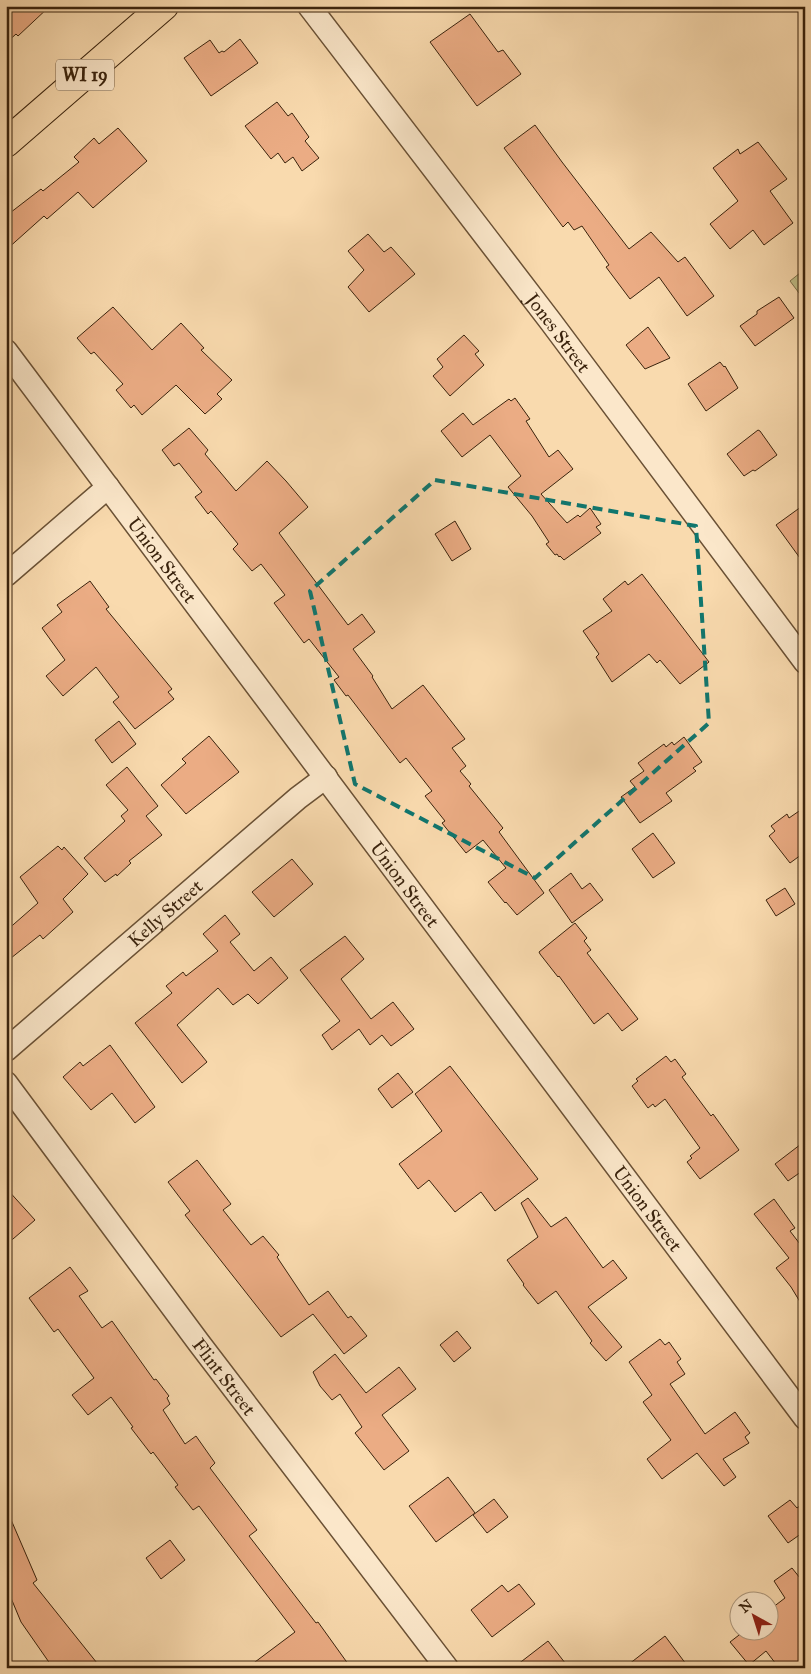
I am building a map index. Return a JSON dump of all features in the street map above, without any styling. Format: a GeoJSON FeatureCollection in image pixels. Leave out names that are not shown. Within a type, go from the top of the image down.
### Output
{"type":"FeatureCollection","features":[{"type":"Feature","properties":{"kind":"main road","name":"WI 19"},"geometry":{"type":"LineString","coordinates":[[6,143],[164,6]]}},
{"type":"Feature","properties":{"kind":"street","name":"Jones Street"},"geometry":{"type":"LineString","coordinates":[[309,6],[551,322],[805,662]]}},
{"type":"Feature","properties":{"kind":"street","name":"Union Street"},"geometry":{"type":"LineString","coordinates":[[6,351],[805,1418]]}},
{"type":"Feature","properties":{"kind":"street"},"geometry":{"type":"LineString","coordinates":[[6,575],[108,487]]}},
{"type":"Feature","properties":{"kind":"street","name":"Kelly Street"},"geometry":{"type":"LineString","coordinates":[[6,1050],[326,776]]}},
{"type":"Feature","properties":{"kind":"street","name":"Flint Street"},"geometry":{"type":"LineString","coordinates":[[6,1083],[193,1335],[447,1668]]}},
{"type":"Feature","properties":{"kind":"highlighted area"},"geometry":{"type":"Polygon","coordinates":[[[435,480],[696,526],[709,723],[535,878],[355,784],[310,591],[435,480]]]}},
{"type":"Feature","properties":{"kind":"shaded area"},"geometry":{"type":"Polygon","coordinates":[[[805,269],[805,301],[790,281],[805,269]]]}},
{"type":"Feature","properties":{"kind":"building"},"geometry":{"type":"Polygon","coordinates":[[[6,6],[50,6],[18,36],[16,34],[6,43],[6,6]]]}},
{"type":"Feature","properties":{"kind":"building"},"geometry":{"type":"Polygon","coordinates":[[[470,14],[498,52],[503,50],[521,74],[477,106],[430,42],[470,14]]]}},
{"type":"Feature","properties":{"kind":"building"},"geometry":{"type":"Polygon","coordinates":[[[240,39],[258,63],[211,96],[184,58],[210,40],[219,53],[224,52],[240,39]]]}},
{"type":"Feature","properties":{"kind":"building"},"geometry":{"type":"Polygon","coordinates":[[[277,102],[288,116],[292,113],[309,137],[305,141],[319,158],[302,171],[293,157],[285,163],[278,153],[271,159],[245,126],[277,102]]]}},
{"type":"Feature","properties":{"kind":"building"},"geometry":{"type":"Polygon","coordinates":[[[535,125],[629,249],[651,232],[678,262],[685,257],[714,296],[687,316],[659,277],[630,299],[606,267],[609,265],[582,226],[574,230],[568,222],[563,227],[504,148],[535,125]]]}},
{"type":"Feature","properties":{"kind":"building"},"geometry":{"type":"Polygon","coordinates":[[[118,128],[147,161],[93,208],[78,192],[47,219],[44,216],[6,250],[6,216],[41,189],[43,191],[79,162],[74,157],[94,138],[99,144],[118,128]]]}},
{"type":"Feature","properties":{"kind":"building"},"geometry":{"type":"Polygon","coordinates":[[[758,142],[787,179],[770,191],[793,223],[764,245],[753,230],[730,249],[710,224],[738,201],[713,168],[738,149],[740,154],[758,142]]]}},
{"type":"Feature","properties":{"kind":"building"},"geometry":{"type":"Polygon","coordinates":[[[368,234],[384,252],[391,247],[415,274],[369,312],[348,287],[364,270],[348,251],[368,234]]]}},
{"type":"Feature","properties":{"kind":"building"},"geometry":{"type":"Polygon","coordinates":[[[779,297],[794,318],[755,346],[740,326],[757,314],[757,311],[779,297]]]}},
{"type":"Feature","properties":{"kind":"building"},"geometry":{"type":"Polygon","coordinates":[[[113,307],[152,350],[181,323],[204,348],[201,350],[232,380],[217,394],[222,399],[205,414],[176,385],[142,415],[134,405],[131,408],[116,390],[123,384],[94,352],[91,354],[77,338],[113,307]]]}},
{"type":"Feature","properties":{"kind":"building"},"geometry":{"type":"Polygon","coordinates":[[[648,327],[670,358],[645,369],[626,345],[648,327]]]}},
{"type":"Feature","properties":{"kind":"building"},"geometry":{"type":"Polygon","coordinates":[[[464,335],[479,351],[475,354],[484,365],[450,396],[433,376],[443,367],[437,359],[464,335]]]}},
{"type":"Feature","properties":{"kind":"building"},"geometry":{"type":"Polygon","coordinates":[[[720,362],[725,366],[738,388],[706,411],[688,384],[720,362]]]}},
{"type":"Feature","properties":{"kind":"building"},"geometry":{"type":"Polygon","coordinates":[[[515,398],[530,419],[526,421],[549,457],[558,450],[573,469],[541,494],[567,523],[578,515],[580,517],[590,508],[601,524],[596,527],[601,533],[564,560],[557,554],[555,555],[546,544],[549,542],[532,516],[508,487],[521,476],[490,435],[462,457],[441,431],[463,413],[473,425],[509,399],[511,401],[515,398]]]}},
{"type":"Feature","properties":{"kind":"building"},"geometry":{"type":"Polygon","coordinates":[[[189,428],[208,450],[205,454],[236,491],[267,461],[286,481],[308,507],[279,533],[348,625],[362,614],[375,632],[353,649],[373,676],[392,709],[423,685],[465,739],[452,748],[466,766],[460,771],[471,784],[469,786],[503,828],[499,832],[544,893],[517,915],[488,882],[506,868],[483,840],[466,853],[442,823],[445,821],[425,796],[432,791],[406,758],[400,763],[348,695],[346,696],[334,680],[339,677],[309,639],[304,643],[274,603],[285,595],[261,564],[252,571],[233,549],[238,544],[211,511],[208,514],[195,497],[202,492],[179,463],[174,466],[162,450],[189,428]]]}},
{"type":"Feature","properties":{"kind":"building"},"geometry":{"type":"Polygon","coordinates":[[[758,430],[777,455],[755,471],[753,470],[744,476],[727,454],[758,430]]]}},
{"type":"Feature","properties":{"kind":"building"},"geometry":{"type":"Polygon","coordinates":[[[805,504],[805,565],[776,525],[805,504]]]}},
{"type":"Feature","properties":{"kind":"building"},"geometry":{"type":"Polygon","coordinates":[[[455,521],[471,549],[452,561],[435,534],[455,521]]]}},
{"type":"Feature","properties":{"kind":"building"},"geometry":{"type":"Polygon","coordinates":[[[642,574],[709,662],[680,684],[660,660],[657,663],[649,654],[612,682],[596,657],[599,654],[583,631],[612,611],[603,599],[625,581],[628,585],[642,574]]]}},
{"type":"Feature","properties":{"kind":"building"},"geometry":{"type":"Polygon","coordinates":[[[90,581],[109,607],[106,609],[172,689],[168,692],[174,699],[135,729],[113,702],[119,697],[96,667],[63,696],[46,676],[65,660],[42,628],[62,612],[57,605],[90,581]]]}},
{"type":"Feature","properties":{"kind":"building"},"geometry":{"type":"Polygon","coordinates":[[[119,721],[136,744],[112,763],[95,740],[119,721]]]}},
{"type":"Feature","properties":{"kind":"building"},"geometry":{"type":"Polygon","coordinates":[[[209,736],[239,772],[186,814],[161,785],[186,763],[182,759],[209,736]]]}},
{"type":"Feature","properties":{"kind":"building"},"geometry":{"type":"Polygon","coordinates":[[[684,737],[702,762],[693,768],[696,771],[666,793],[672,801],[640,823],[621,797],[635,787],[630,781],[644,771],[638,763],[664,744],[666,747],[672,742],[674,745],[684,737]]]}},
{"type":"Feature","properties":{"kind":"building"},"geometry":{"type":"Polygon","coordinates":[[[127,767],[158,806],[146,816],[162,835],[129,861],[131,863],[117,876],[116,874],[105,882],[84,858],[125,821],[121,816],[128,810],[106,785],[127,767]]]}},
{"type":"Feature","properties":{"kind":"building"},"geometry":{"type":"Polygon","coordinates":[[[805,807],[805,852],[790,863],[769,836],[775,831],[771,826],[787,814],[789,818],[805,807]]]}},
{"type":"Feature","properties":{"kind":"building"},"geometry":{"type":"Polygon","coordinates":[[[653,833],[675,863],[653,878],[632,849],[653,833]]]}},
{"type":"Feature","properties":{"kind":"building"},"geometry":{"type":"Polygon","coordinates":[[[58,846],[62,850],[64,847],[88,874],[63,899],[73,912],[43,939],[40,935],[6,962],[6,931],[38,903],[20,877],[58,846]]]}},
{"type":"Feature","properties":{"kind":"building"},"geometry":{"type":"Polygon","coordinates":[[[292,859],[313,884],[274,917],[252,892],[292,859]]]}},
{"type":"Feature","properties":{"kind":"building"},"geometry":{"type":"Polygon","coordinates":[[[571,873],[582,889],[590,883],[603,900],[572,923],[549,890],[571,873]]]}},
{"type":"Feature","properties":{"kind":"building"},"geometry":{"type":"Polygon","coordinates":[[[785,888],[795,904],[776,916],[766,900],[785,888]]]}},
{"type":"Feature","properties":{"kind":"building"},"geometry":{"type":"Polygon","coordinates":[[[225,915],[240,934],[230,942],[254,971],[271,957],[288,978],[258,1004],[248,994],[233,1005],[218,988],[177,1025],[207,1062],[182,1083],[135,1023],[172,993],[166,986],[183,972],[186,976],[218,951],[203,934],[225,915]]]}},
{"type":"Feature","properties":{"kind":"building"},"geometry":{"type":"Polygon","coordinates":[[[575,923],[587,938],[584,941],[591,950],[587,953],[638,1019],[622,1031],[608,1013],[594,1024],[539,952],[575,923]]]}},
{"type":"Feature","properties":{"kind":"building"},"geometry":{"type":"Polygon","coordinates":[[[345,936],[364,959],[341,979],[371,1019],[393,1002],[414,1029],[391,1046],[382,1035],[370,1045],[359,1029],[332,1050],[322,1035],[340,1021],[300,970],[345,936]]]}},
{"type":"Feature","properties":{"kind":"building"},"geometry":{"type":"Polygon","coordinates":[[[110,1045],[155,1107],[135,1123],[112,1093],[91,1110],[63,1077],[80,1062],[83,1066],[110,1045]]]}},
{"type":"Feature","properties":{"kind":"building"},"geometry":{"type":"Polygon","coordinates":[[[666,1056],[671,1062],[675,1059],[686,1074],[682,1077],[711,1116],[713,1114],[739,1150],[700,1179],[687,1162],[692,1158],[690,1156],[700,1148],[665,1099],[655,1107],[653,1104],[648,1108],[632,1086],[638,1081],[636,1079],[666,1056]]]}},
{"type":"Feature","properties":{"kind":"building"},"geometry":{"type":"Polygon","coordinates":[[[450,1066],[538,1179],[495,1211],[481,1192],[455,1212],[429,1180],[418,1189],[399,1164],[442,1131],[415,1094],[450,1066]]]}},
{"type":"Feature","properties":{"kind":"building"},"geometry":{"type":"Polygon","coordinates":[[[398,1073],[413,1092],[392,1108],[378,1089],[398,1073]]]}},
{"type":"Feature","properties":{"kind":"building"},"geometry":{"type":"Polygon","coordinates":[[[805,1141],[805,1169],[788,1181],[775,1164],[805,1141]]]}},
{"type":"Feature","properties":{"kind":"building"},"geometry":{"type":"Polygon","coordinates":[[[197,1160],[231,1204],[223,1210],[251,1245],[263,1236],[279,1255],[277,1257],[309,1305],[328,1291],[348,1318],[351,1316],[367,1336],[344,1354],[313,1314],[281,1337],[185,1215],[190,1211],[168,1182],[197,1160]]]}},
{"type":"Feature","properties":{"kind":"building"},"geometry":{"type":"Polygon","coordinates":[[[6,1188],[35,1220],[6,1245],[6,1188]]]}},
{"type":"Feature","properties":{"kind":"building"},"geometry":{"type":"Polygon","coordinates":[[[528,1198],[551,1227],[566,1217],[603,1268],[613,1260],[627,1278],[588,1307],[622,1347],[606,1361],[590,1343],[592,1341],[556,1291],[538,1304],[507,1260],[538,1237],[521,1203],[528,1198]]]}},
{"type":"Feature","properties":{"kind":"building"},"geometry":{"type":"Polygon","coordinates":[[[774,1199],[795,1228],[790,1231],[803,1248],[805,1247],[805,1310],[791,1287],[776,1268],[789,1258],[754,1214],[774,1199]]]}},
{"type":"Feature","properties":{"kind":"building"},"geometry":{"type":"Polygon","coordinates":[[[70,1267],[88,1291],[79,1296],[102,1328],[112,1321],[154,1380],[156,1379],[169,1396],[167,1398],[170,1404],[163,1410],[185,1444],[196,1436],[215,1463],[210,1468],[257,1530],[249,1536],[316,1623],[318,1622],[351,1668],[247,1668],[295,1632],[199,1506],[193,1510],[175,1487],[178,1485],[153,1452],[151,1454],[131,1428],[133,1427],[111,1397],[88,1415],[72,1395],[94,1378],[58,1329],[54,1332],[29,1298],[70,1267]]]}},
{"type":"Feature","properties":{"kind":"building"},"geometry":{"type":"Polygon","coordinates":[[[457,1331],[471,1348],[454,1362],[440,1345],[457,1331]]]}},
{"type":"Feature","properties":{"kind":"building"},"geometry":{"type":"Polygon","coordinates":[[[660,1339],[665,1345],[669,1342],[681,1359],[677,1362],[685,1374],[670,1384],[705,1434],[735,1412],[750,1433],[745,1437],[749,1443],[723,1459],[736,1477],[724,1486],[697,1453],[662,1479],[647,1459],[671,1440],[643,1402],[652,1395],[629,1362],[660,1339]]]}},
{"type":"Feature","properties":{"kind":"building"},"geometry":{"type":"Polygon","coordinates":[[[335,1354],[366,1393],[399,1367],[416,1389],[382,1415],[409,1451],[384,1470],[355,1433],[362,1427],[340,1394],[332,1400],[320,1386],[313,1372],[335,1354]]]}},
{"type":"Feature","properties":{"kind":"building"},"geometry":{"type":"Polygon","coordinates":[[[448,1477],[475,1513],[436,1542],[409,1506],[448,1477]]]}},
{"type":"Feature","properties":{"kind":"building"},"geometry":{"type":"Polygon","coordinates":[[[494,1499],[508,1517],[487,1533],[473,1515],[494,1499]]]}},
{"type":"Feature","properties":{"kind":"building"},"geometry":{"type":"Polygon","coordinates":[[[790,1500],[797,1508],[805,1502],[805,1531],[788,1543],[768,1516],[790,1500]]]}},
{"type":"Feature","properties":{"kind":"building"},"geometry":{"type":"Polygon","coordinates":[[[6,1508],[37,1580],[33,1583],[101,1668],[53,1668],[21,1622],[6,1586],[6,1508]]]}},
{"type":"Feature","properties":{"kind":"building"},"geometry":{"type":"Polygon","coordinates":[[[170,1540],[185,1560],[161,1579],[146,1558],[170,1540]]]}},
{"type":"Feature","properties":{"kind":"building"},"geometry":{"type":"Polygon","coordinates":[[[792,1568],[805,1582],[805,1668],[779,1668],[766,1651],[749,1665],[730,1642],[778,1642],[778,1603],[785,1598],[774,1581],[792,1568]]]}},
{"type":"Feature","properties":{"kind":"building"},"geometry":{"type":"Polygon","coordinates":[[[519,1584],[535,1604],[492,1637],[471,1610],[502,1585],[508,1592],[519,1584]]]}},
{"type":"Feature","properties":{"kind":"building"},"geometry":{"type":"Polygon","coordinates":[[[665,1636],[689,1668],[624,1668],[665,1636]]]}},
{"type":"Feature","properties":{"kind":"building"},"geometry":{"type":"Polygon","coordinates":[[[548,1641],[569,1668],[513,1668],[548,1641]]]}}]}
